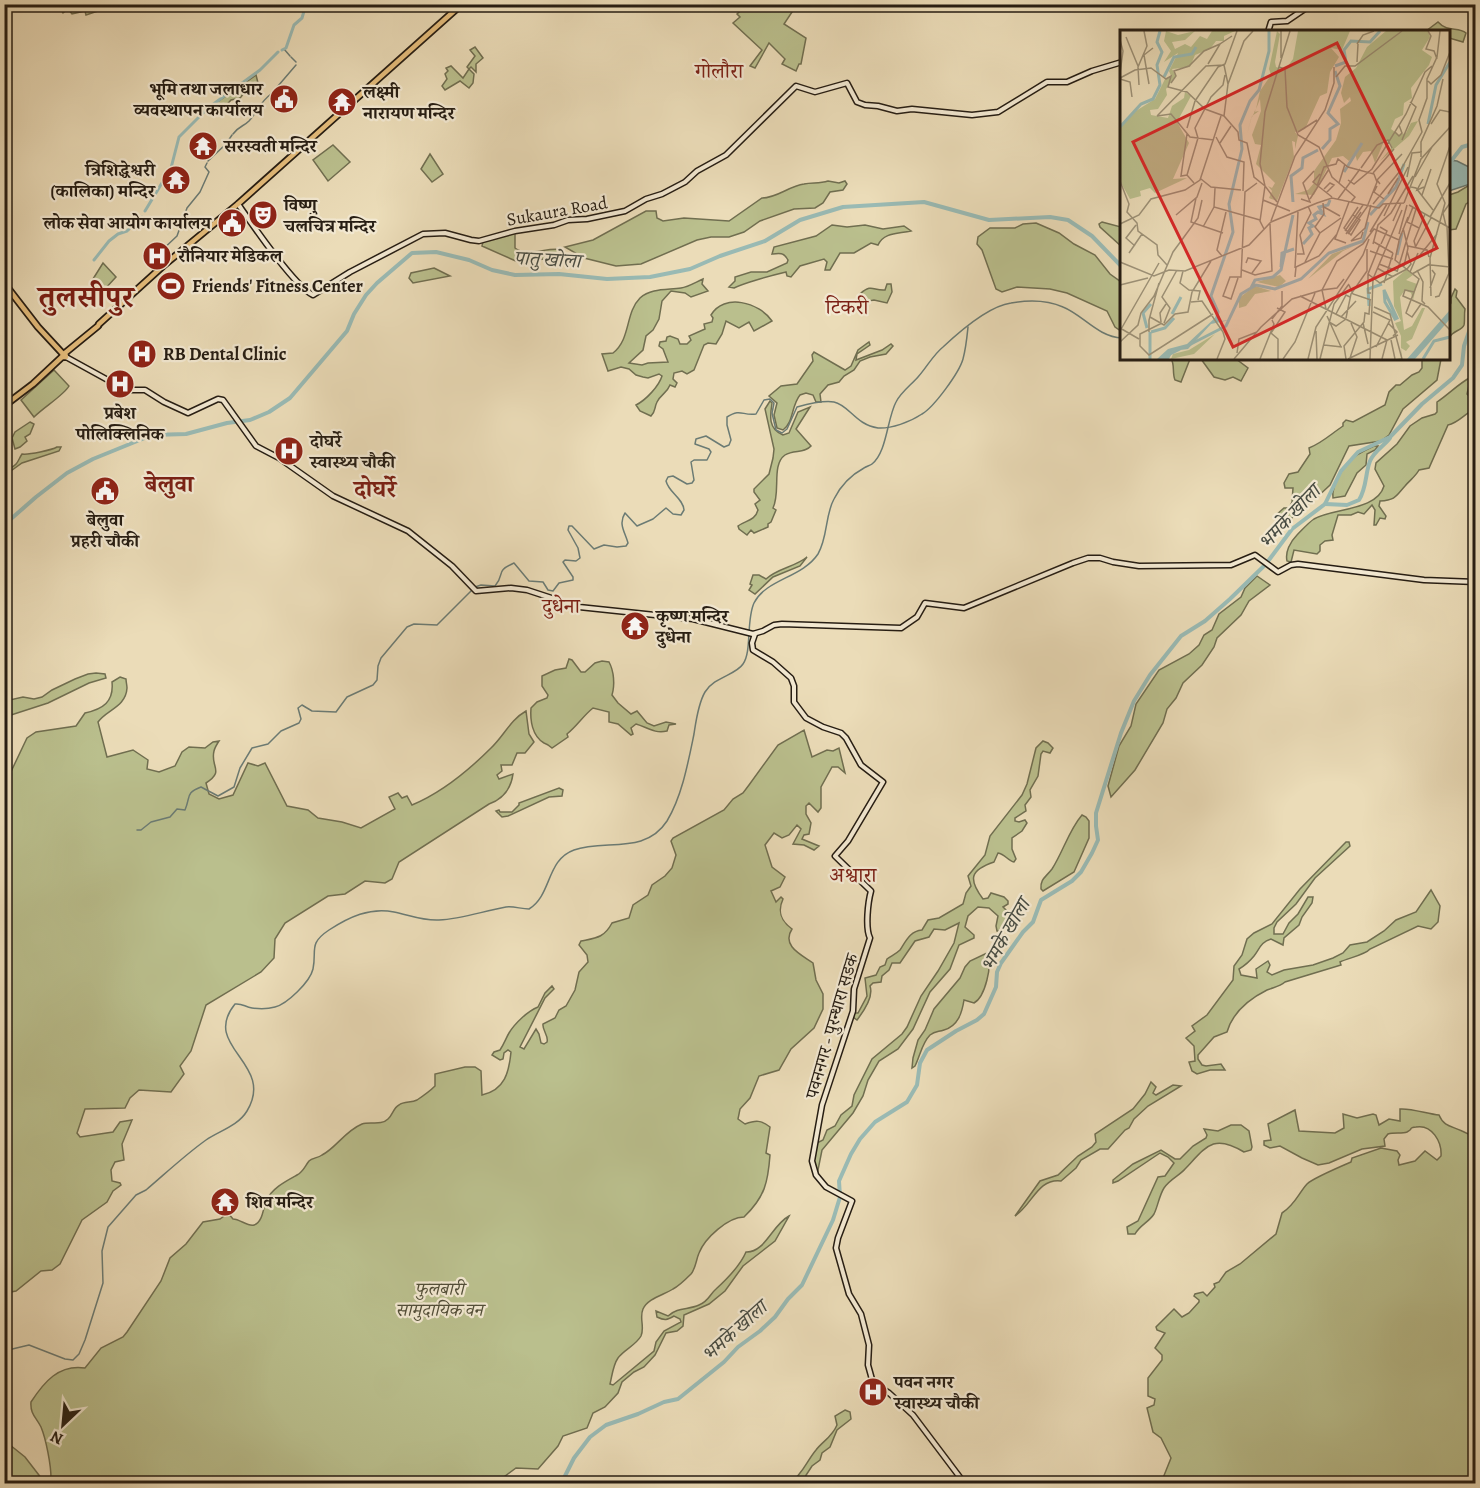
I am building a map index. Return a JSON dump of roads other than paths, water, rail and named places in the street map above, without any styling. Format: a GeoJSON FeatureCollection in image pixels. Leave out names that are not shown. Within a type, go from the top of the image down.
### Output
{"type":"FeatureCollection","features":[{"type":"Feature","properties":{"kind":"main road"},"geometry":{"type":"LineString","coordinates":[[4,406],[33,384],[462,4]]}},
{"type":"Feature","properties":{"kind":"main road"},"geometry":{"type":"LineString","coordinates":[[4,278],[41,329],[65,355]]}},
{"type":"Feature","properties":{"kind":"main road"},"geometry":{"type":"LineString","coordinates":[[4,283],[11,289]]}},
{"type":"Feature","properties":{"kind":"street"},"geometry":{"type":"LineString","coordinates":[[1269,30],[1271,22],[1287,21],[1312,4]]}},
{"type":"Feature","properties":{"kind":"street","name":"Sukaura Road"},"geometry":{"type":"LineString","coordinates":[[238,204],[304,290],[313,295],[350,272],[423,234],[445,233],[479,241],[568,220],[587,219],[625,211],[685,182],[697,171],[726,155],[796,86],[815,92],[847,83],[861,105],[878,106],[897,111],[912,109],[972,115],[990,114],[998,112],[1047,82],[1067,82],[1120,63]]}},
{"type":"Feature","properties":{"kind":"street"},"geometry":{"type":"LineString","coordinates":[[65,355],[126,390],[145,390],[180,411],[194,412],[219,399],[225,401],[256,446],[291,466],[329,494],[408,531],[452,566],[474,590],[511,588],[527,590],[579,607],[681,617],[754,634],[778,624],[901,628],[918,617],[925,603],[964,608],[1088,558],[1100,558],[1139,566],[1231,565],[1253,555],[1260,557],[1275,570],[1280,571],[1298,564],[1424,580],[1476,582]]}},
{"type":"Feature","properties":{"kind":"street","name":"पवननगर - पुरन्धारा सडक"},"geometry":{"type":"LineString","coordinates":[[754,634],[753,650],[773,662],[791,678],[794,686],[794,702],[801,712],[811,722],[841,733],[861,765],[883,782],[848,841],[836,856],[871,891],[868,903],[870,944],[855,984],[853,1011],[824,1098],[812,1167],[816,1175],[831,1191],[848,1197],[852,1203],[837,1238],[836,1248],[849,1294],[861,1314],[868,1345],[868,1365],[873,1383],[889,1393],[913,1415],[965,1484]]}},
{"type":"Feature","properties":{"kind":"water"},"geometry":{"type":"Polygon","coordinates":[[[1450,160],[1475,170],[1475,186],[1470,184],[1450,191],[1450,160]]]}},
{"type":"Feature","properties":{"kind":"waterway"},"geometry":{"type":"LineString","coordinates":[[282,50],[286,48],[294,25],[302,18],[306,4]]}},
{"type":"Feature","properties":{"kind":"waterway"},"geometry":{"type":"LineString","coordinates":[[284,49],[290,56]]}},
{"type":"Feature","properties":{"kind":"waterway"},"geometry":{"type":"LineString","coordinates":[[145,211],[171,168],[179,137],[208,108],[260,70],[278,52]]}},
{"type":"Feature","properties":{"kind":"waterway"},"geometry":{"type":"LineString","coordinates":[[291,57],[296,62]]}},
{"type":"Feature","properties":{"kind":"waterway"},"geometry":{"type":"LineString","coordinates":[[272,93],[296,65]]}},
{"type":"Feature","properties":{"kind":"waterway"},"geometry":{"type":"LineString","coordinates":[[233,134],[249,121],[271,94]]}},
{"type":"Feature","properties":{"kind":"waterway"},"geometry":{"type":"LineString","coordinates":[[208,161],[232,135]]}},
{"type":"Feature","properties":{"kind":"waterway","name":"पातु खोला"},"geometry":{"type":"LineString","coordinates":[[1450,162],[1462,147],[1476,143]]}},
{"type":"Feature","properties":{"kind":"waterway"},"geometry":{"type":"LineString","coordinates":[[160,252],[177,236],[187,208],[200,192],[209,172],[205,167],[207,163]]}},
{"type":"Feature","properties":{"kind":"waterway","name":"पातु खोला"},"geometry":{"type":"LineString","coordinates":[[4,525],[67,473],[93,459],[152,435],[186,434],[227,423],[250,420],[269,412],[290,398],[347,331],[366,295],[412,253],[436,252],[515,275],[559,274],[607,279],[650,277],[690,269],[765,241],[800,220],[843,207],[924,202],[989,220],[1050,217],[1068,220],[1092,236],[1120,265]]}},
{"type":"Feature","properties":{"kind":"waterway"},"geometry":{"type":"LineString","coordinates":[[94,260],[109,241],[127,231],[142,217]]}},
{"type":"Feature","properties":{"kind":"waterway","name":"भमके खोला"},"geometry":{"type":"LineString","coordinates":[[561,1484],[574,1458],[590,1437],[606,1425],[664,1402],[678,1399],[760,1331],[802,1285],[833,1220],[840,1197],[839,1181],[860,1139],[875,1122],[907,1102],[917,1085],[920,1063],[927,1050],[984,1014],[996,987],[997,972],[1001,963],[1033,922],[1041,900],[1072,881],[1081,872],[1092,853],[1098,840],[1096,813],[1121,733],[1134,701],[1150,675],[1181,636],[1205,621],[1230,599],[1266,564],[1292,529],[1325,504],[1341,471],[1358,452],[1390,437],[1422,404],[1453,378],[1462,365],[1464,346],[1472,323],[1474,307],[1470,251],[1476,236]]}},
{"type":"Feature","properties":{"kind":"waterway"},"geometry":{"type":"LineString","coordinates":[[4,1351],[29,1345],[73,1360],[79,1354],[85,1340],[103,1283],[102,1251],[108,1227],[136,1195],[146,1190],[206,1140],[239,1121],[247,1111],[253,1094],[252,1080],[226,1032],[227,1019],[235,1004],[264,1009],[286,1002],[303,986],[311,974],[318,939],[352,917],[368,912],[385,911],[422,919],[439,920],[464,917],[506,907],[529,909],[542,895],[558,861],[565,855],[586,847],[636,842],[658,832],[667,821],[681,790],[698,713],[705,692],[719,679],[740,668],[746,659],[750,618],[754,603],[767,589],[803,568],[818,554],[831,505],[836,495],[850,478],[877,459],[898,398],[950,341],[975,320],[993,309],[1011,303],[1031,301],[1063,307],[1105,334],[1120,338]]}},
{"type":"Feature","properties":{"kind":"waterway"},"geometry":{"type":"LineString","coordinates":[[137,830],[141,830],[151,822],[170,817],[177,809],[185,810],[189,796],[196,789],[201,787],[218,796],[234,787],[240,768],[252,748],[268,744],[281,731],[299,723],[301,719],[298,708],[302,705],[312,711],[336,712],[347,697],[373,685],[377,680],[381,658],[407,627],[414,624],[437,625],[475,587],[495,586],[502,571],[508,566],[514,563],[529,581],[543,582],[548,590],[553,591],[559,583],[573,580],[563,562],[565,560],[576,561],[580,558],[578,548],[568,530],[569,526],[572,526],[594,549],[604,545],[617,547],[626,546],[628,543],[622,524],[625,513],[637,526],[653,519],[666,508],[673,514],[681,515],[684,510],[683,506],[670,489],[666,481],[668,477],[673,476],[687,484],[692,483],[694,480],[691,462],[707,460],[711,452],[695,444],[696,439],[706,436],[724,447],[729,445],[731,440],[727,417],[732,414],[756,414],[764,400],[770,399],[774,403],[772,413],[776,430],[782,433],[787,429],[797,407],[820,402],[839,404],[864,423],[878,428],[894,426],[917,417],[933,404],[957,373],[964,355],[968,327]]}},
{"type":"Feature","properties":{"kind":"waterway"},"geometry":{"type":"LineString","coordinates":[[1325,504],[1347,505],[1359,500],[1372,457],[1390,438]]}},
{"type":"Feature","properties":{"kind":"place","name":"भूमि तथा जलाधार व्यवस्थापन कार्यालय"},"geometry":{"type":"Point","coordinates":[284,99]}},
{"type":"Feature","properties":{"kind":"place","name":"लक्ष्मी नारायण मन्दिर"},"geometry":{"type":"Point","coordinates":[342,102]}},
{"type":"Feature","properties":{"kind":"place","name":"सरस्वती मन्दिर"},"geometry":{"type":"Point","coordinates":[203,146]}},
{"type":"Feature","properties":{"kind":"place","name":"त्रिशिद्धेश्वरी (कालिका) मन्दिर"},"geometry":{"type":"Point","coordinates":[176,180]}},
{"type":"Feature","properties":{"kind":"place","name":"विष्णु चलचित्र मन्दिर"},"geometry":{"type":"Point","coordinates":[263,215]}},
{"type":"Feature","properties":{"kind":"place","name":"लोक सेवा आयोग कार्यालय"},"geometry":{"type":"Point","coordinates":[232,223]}},
{"type":"Feature","properties":{"kind":"place","name":"रौनियार मेडिकल"},"geometry":{"type":"Point","coordinates":[157,256]}},
{"type":"Feature","properties":{"kind":"place","name":"Friends' Fitness Center"},"geometry":{"type":"Point","coordinates":[171,286]}},
{"type":"Feature","properties":{"kind":"place","name":"RB Dental Clinic"},"geometry":{"type":"Point","coordinates":[142,354]}},
{"type":"Feature","properties":{"kind":"place","name":"प्रबेश पोलिक्लिनिक"},"geometry":{"type":"Point","coordinates":[120,384]}},
{"type":"Feature","properties":{"kind":"place","name":"दोघर्रे स्वास्थ्य चौकी"},"geometry":{"type":"Point","coordinates":[289,451]}},
{"type":"Feature","properties":{"kind":"place","name":"बेलुवा प्रहरी चौकी"},"geometry":{"type":"Point","coordinates":[105,491]}},
{"type":"Feature","properties":{"kind":"place","name":"कृष्ण मन्दिर दुधेना"},"geometry":{"type":"Point","coordinates":[635,626]}},
{"type":"Feature","properties":{"kind":"place","name":"शिव मन्दिर"},"geometry":{"type":"Point","coordinates":[225,1202]}},
{"type":"Feature","properties":{"kind":"place","name":"पवन नगर स्वास्थ्य चौकी"},"geometry":{"type":"Point","coordinates":[873,1392]}},
{"type":"Feature","properties":{"kind":"district","name":"गोलौरा"},"geometry":{"type":"Point","coordinates":[719,71]}},
{"type":"Feature","properties":{"kind":"district","name":"तुलसीपुर"},"geometry":{"type":"Point","coordinates":[86,297]}},
{"type":"Feature","properties":{"kind":"district","name":"टिकरी"},"geometry":{"type":"Point","coordinates":[847,307]}},
{"type":"Feature","properties":{"kind":"district","name":"बेलुवा"},"geometry":{"type":"Point","coordinates":[169,484]}},
{"type":"Feature","properties":{"kind":"district","name":"दोघर्रे"},"geometry":{"type":"Point","coordinates":[375,489]}},
{"type":"Feature","properties":{"kind":"district","name":"दुधेना"},"geometry":{"type":"Point","coordinates":[561,606]}},
{"type":"Feature","properties":{"kind":"district","name":"अश्वारा"},"geometry":{"type":"Point","coordinates":[853,875]}},
{"type":"Feature","properties":{"kind":"park label","name":"फुलबारी सामुदायिक वन"},"geometry":{"type":"Point","coordinates":[439,1299]}}]}
